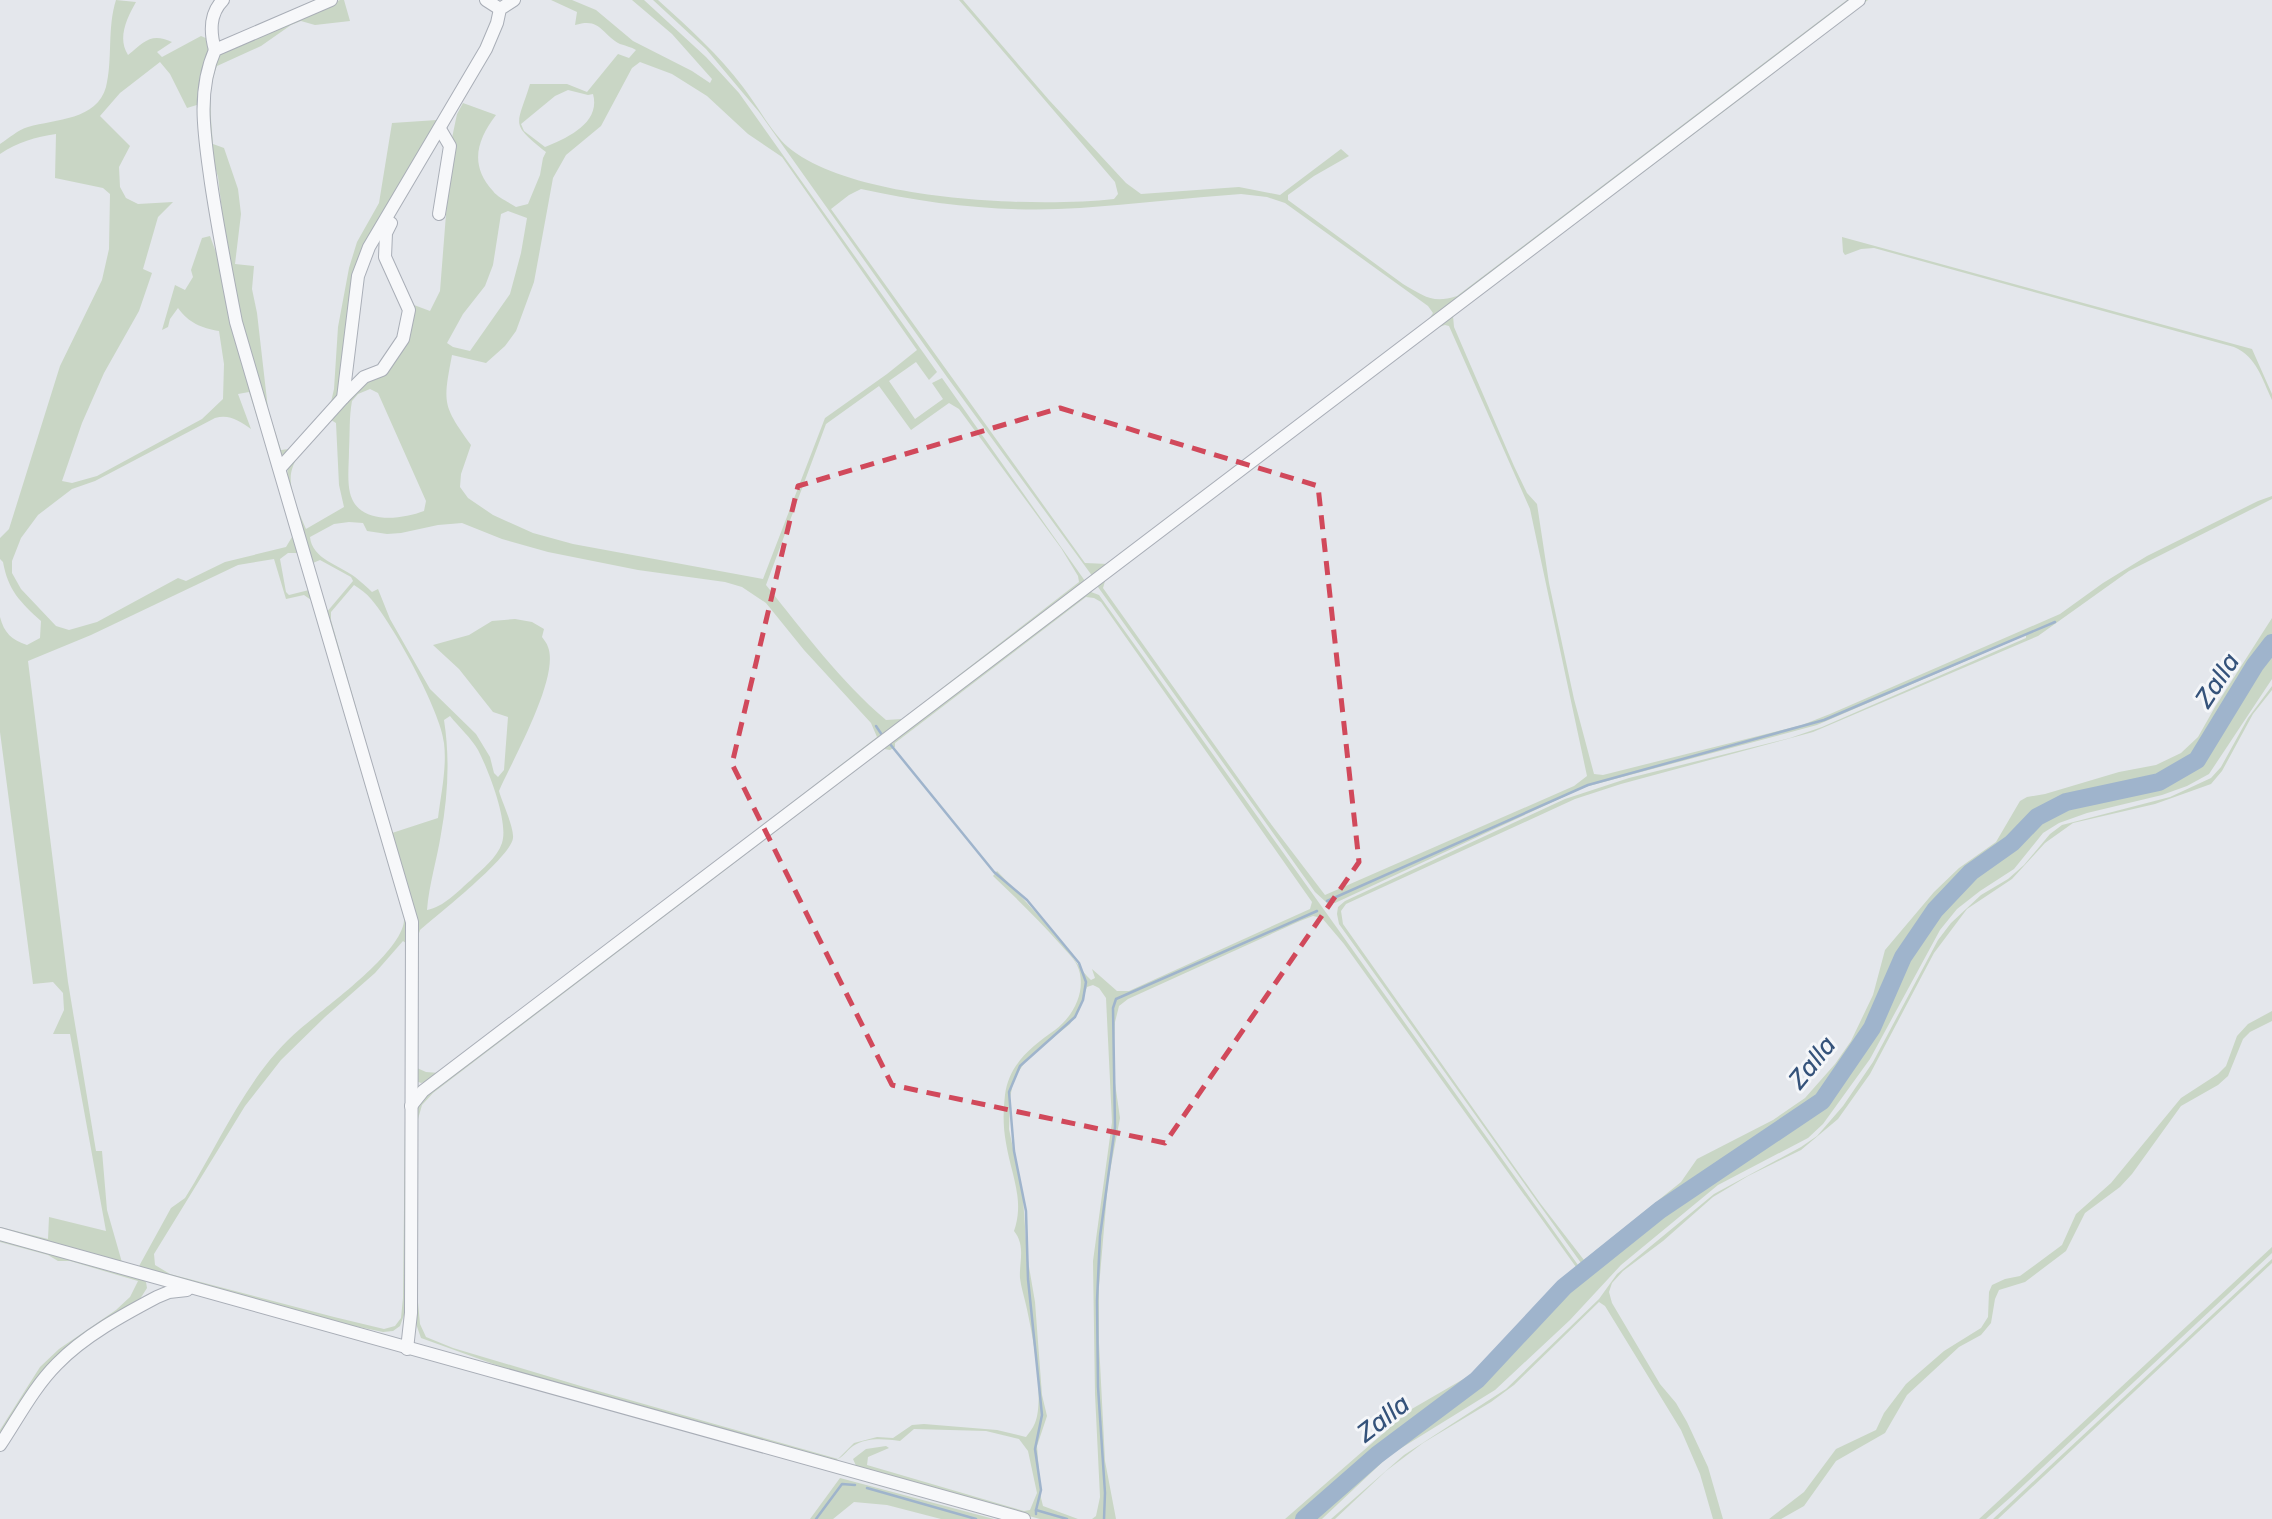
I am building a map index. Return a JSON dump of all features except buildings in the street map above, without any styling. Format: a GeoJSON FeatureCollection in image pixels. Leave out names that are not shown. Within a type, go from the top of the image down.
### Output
{"type":"FeatureCollection","features":[{"type":"Feature","properties":{"kind":"street"},"geometry":{"type":"LineString","coordinates":[[223,0],[218,5],[210,30],[215,50],[206,69],[202,105],[219,241],[236,322],[412,922],[411,1313],[407,1349]]}},
{"type":"Feature","properties":{"kind":"street"},"geometry":{"type":"LineString","coordinates":[[215,50],[331,0]]}},
{"type":"Feature","properties":{"kind":"street"},"geometry":{"type":"LineString","coordinates":[[486,0],[500,9]]}},
{"type":"Feature","properties":{"kind":"street"},"geometry":{"type":"LineString","coordinates":[[343,398],[358,276],[369,247],[486,49],[500,9],[514,0]]}},
{"type":"Feature","properties":{"kind":"street"},"geometry":{"type":"LineString","coordinates":[[411,1106],[423,1091],[1858,0]]}},
{"type":"Feature","properties":{"kind":"street"},"geometry":{"type":"LineString","coordinates":[[439,214],[450,146],[440,129]]}},
{"type":"Feature","properties":{"kind":"street"},"geometry":{"type":"LineString","coordinates":[[281,468],[364,377],[382,370],[403,339],[409,310],[385,257],[386,233],[429,148]]}},
{"type":"Feature","properties":{"kind":"street"},"geometry":{"type":"LineString","coordinates":[[0,1234],[1024,1519]]}},
{"type":"Feature","properties":{"kind":"street"},"geometry":{"type":"LineString","coordinates":[[148,1275],[155,1283],[157,1297]]}},
{"type":"Feature","properties":{"kind":"street"},"geometry":{"type":"LineString","coordinates":[[0,1445],[55,1365],[95,1334],[157,1297],[178,1290],[201,1291]]}},
{"type":"Feature","properties":{"kind":"highlighted area"},"geometry":{"type":"Polygon","coordinates":[[[1060,408],[1318,486],[1359,862],[1165,1143],[892,1085],[732,764],[798,486],[1060,408]]]}},
{"type":"Feature","properties":{"kind":"green space"},"geometry":{"type":"Polygon","coordinates":[[[116,0],[136,2],[123,35],[128,55],[153,38],[172,42],[157,52],[162,57],[201,36],[208,39],[209,48],[202,74],[200,104],[187,108],[170,74],[160,62],[120,93],[100,116],[130,146],[119,167],[120,187],[126,198],[138,204],[173,202],[158,217],[143,269],[152,273],[139,311],[104,373],[82,423],[62,481],[72,483],[97,476],[202,419],[223,399],[224,364],[219,331],[196,324],[178,308],[168,327],[162,330],[175,285],[185,290],[193,277],[191,270],[202,238],[210,236],[221,266],[232,314],[303,553],[288,553],[280,559],[286,592],[289,595],[313,589],[408,925],[407,1265],[404,1315],[400,1326],[393,1331],[383,1332],[335,1322],[138,1268],[171,1208],[185,1198],[236,1109],[265,1066],[300,1029],[378,962],[401,931],[404,918],[311,600],[304,595],[286,599],[274,559],[238,565],[91,635],[28,661],[68,982],[96,1151],[102,1151],[107,1210],[123,1266],[0,1230],[0,1227],[48,1239],[49,1217],[106,1231],[70,1034],[53,1034],[64,1010],[63,993],[53,982],[33,984],[0,732],[0,617],[9,635],[27,645],[40,638],[41,621],[12,588],[0,559],[0,538],[9,529],[60,366],[102,280],[109,249],[110,194],[103,188],[55,178],[56,134],[13,146],[0,154],[0,144],[24,128],[63,120],[85,112],[101,98],[108,76],[116,0]],[[249,392],[238,394],[251,429],[230,418],[215,418],[95,481],[72,489],[38,515],[21,538],[12,561],[12,573],[21,589],[56,626],[69,630],[97,622],[178,578],[186,581],[225,562],[286,547],[292,537],[289,518],[249,392]],[[403,941],[375,973],[281,1060],[245,1106],[154,1254],[155,1265],[170,1274],[334,1317],[384,1329],[395,1326],[401,1318],[403,1298],[407,944],[403,941]]]}},
{"type":"Feature","properties":{"kind":"green space"},"geometry":{"type":"Polygon","coordinates":[[[344,0],[350,21],[315,25],[301,21],[291,25],[261,46],[217,66],[212,85],[210,105],[213,144],[224,148],[238,189],[241,214],[235,264],[254,266],[252,289],[268,409],[281,450],[289,449],[331,402],[338,327],[349,268],[357,242],[379,203],[392,123],[437,120],[438,125],[373,231],[361,259],[351,298],[344,374],[336,401],[282,458],[272,434],[230,279],[218,177],[208,143],[206,105],[210,67],[218,53],[344,0]]]}},
{"type":"Feature","properties":{"kind":"green space"},"geometry":{"type":"Polygon","coordinates":[[[551,0],[572,0],[596,10],[633,41],[710,83],[712,79],[672,34],[632,0],[644,0],[706,57],[739,93],[937,372],[929,380],[916,362],[889,381],[915,419],[943,399],[932,383],[942,378],[1085,581],[1084,586],[433,1080],[421,1083],[416,1081],[414,1075],[415,948],[412,915],[326,613],[353,581],[351,577],[320,560],[313,563],[294,497],[306,529],[344,507],[339,485],[336,423],[331,420],[297,458],[292,468],[292,492],[287,475],[288,466],[294,455],[359,386],[386,367],[405,341],[413,323],[414,305],[430,311],[440,291],[452,138],[457,114],[463,103],[496,115],[484,134],[478,153],[478,162],[485,181],[498,196],[516,207],[528,204],[546,152],[526,135],[519,123],[530,84],[567,84],[587,92],[618,54],[629,58],[636,50],[620,44],[596,25],[575,25],[577,12],[551,0]],[[640,62],[632,68],[601,126],[566,155],[553,178],[534,282],[516,331],[505,346],[486,363],[452,355],[447,403],[471,445],[461,474],[460,487],[468,498],[493,515],[533,533],[573,544],[763,579],[825,418],[917,350],[782,157],[748,134],[707,96],[672,74],[640,62]],[[568,90],[555,96],[521,124],[524,131],[545,147],[563,139],[587,121],[594,104],[593,94],[568,90]],[[508,211],[501,214],[493,265],[485,286],[463,314],[447,343],[470,351],[510,294],[527,218],[508,211]],[[879,386],[826,424],[766,585],[838,673],[886,720],[902,719],[1079,582],[1061,548],[959,409],[949,403],[911,430],[879,386]],[[370,389],[358,394],[352,401],[350,419],[348,477],[354,503],[371,515],[392,518],[424,511],[426,501],[378,393],[370,389]],[[363,523],[334,524],[310,537],[312,545],[327,561],[355,577],[372,592],[378,589],[390,619],[430,689],[476,734],[498,777],[504,770],[508,717],[493,712],[459,669],[433,645],[469,635],[492,621],[515,619],[532,622],[544,629],[542,637],[548,647],[550,661],[533,719],[499,791],[513,833],[509,847],[487,872],[420,930],[417,940],[417,1068],[426,1072],[439,1073],[877,737],[871,723],[804,650],[766,603],[742,587],[548,552],[502,539],[462,523],[387,534],[367,531],[363,523]],[[354,585],[331,612],[331,620],[392,833],[438,818],[445,752],[441,729],[425,690],[403,647],[367,595],[354,585]],[[450,716],[444,720],[447,748],[445,806],[427,910],[439,906],[471,880],[497,854],[502,843],[503,822],[500,809],[478,750],[450,716]]]}},
{"type":"Feature","properties":{"kind":"green space"},"geometry":{"type":"Polygon","coordinates":[[[653,0],[658,0],[724,64],[782,141],[817,165],[855,179],[898,190],[945,197],[1038,202],[1114,199],[1118,194],[1115,182],[959,0],[963,0],[1049,100],[1126,183],[1141,194],[1239,187],[1280,195],[1341,149],[1349,156],[1314,176],[1288,195],[1288,200],[1403,284],[1428,298],[1441,299],[1457,296],[1847,0],[1854,0],[1093,577],[759,112],[706,49],[653,0]],[[861,189],[831,209],[1085,563],[1108,564],[1429,319],[1433,313],[1428,306],[1285,203],[1267,197],[1241,194],[1080,208],[1025,209],[970,206],[861,189]]]}},
{"type":"Feature","properties":{"kind":"green space"},"geometry":{"type":"Polygon","coordinates":[[[1868,0],[1453,316],[1454,327],[1514,466],[1527,493],[1537,504],[1549,583],[1574,699],[1594,774],[1603,775],[1802,725],[1830,714],[2060,614],[2147,556],[2258,501],[2272,496],[2272,499],[2129,571],[2038,636],[1813,732],[1575,799],[1346,904],[1341,911],[1343,924],[1540,1203],[1584,1260],[1681,1182],[1697,1159],[1773,1120],[1805,1098],[1851,1041],[1873,995],[1885,950],[1934,892],[1959,868],[1996,842],[2020,801],[2119,772],[2156,765],[2181,753],[2198,737],[2272,618],[2272,679],[2209,774],[2162,795],[2087,813],[2059,823],[2043,833],[2014,869],[1957,909],[1940,930],[1870,1059],[1823,1124],[1808,1138],[1718,1185],[1621,1265],[1570,1320],[1495,1390],[1390,1455],[1322,1519],[1285,1519],[1410,1410],[1479,1370],[1507,1347],[1550,1293],[1576,1267],[1344,944],[1322,918],[1313,916],[1128,999],[1119,1006],[1115,1022],[1113,1069],[1120,1118],[1108,1182],[1099,1287],[1105,1461],[1116,1519],[1092,1519],[1096,1516],[1100,1497],[1093,1261],[1112,1122],[1106,998],[1099,988],[1093,985],[1087,987],[1079,1010],[1070,1024],[1028,1058],[1014,1078],[1009,1129],[1023,1198],[1042,1395],[1047,1416],[1037,1446],[1041,1498],[1043,1506],[1078,1519],[1040,1519],[861,1470],[853,1459],[866,1449],[886,1446],[889,1448],[868,1457],[867,1465],[1024,1511],[1030,1510],[1037,1493],[1028,1451],[1019,1439],[986,1431],[914,1429],[900,1441],[876,1439],[858,1443],[840,1458],[837,1460],[834,1461],[513,1371],[421,1338],[415,1321],[417,1106],[428,1092],[1087,592],[1099,595],[1578,1265],[1581,1263],[1339,924],[1338,907],[1345,901],[1565,799],[1629,778],[1790,738],[1822,727],[2026,638],[2026,635],[1817,725],[1585,787],[1335,903],[1327,903],[1315,892],[1098,587],[1100,581],[1868,0]],[[1449,326],[1436,328],[1105,581],[1103,588],[1268,820],[1325,895],[1574,786],[1587,776],[1530,509],[1449,326]],[[1086,597],[895,743],[895,747],[884,749],[433,1093],[422,1105],[418,1119],[416,1281],[420,1324],[426,1337],[453,1348],[584,1387],[838,1459],[854,1443],[877,1437],[893,1438],[912,1425],[997,1430],[1026,1437],[1034,1425],[1039,1398],[1031,1331],[1020,1278],[1021,1248],[1014,1231],[1018,1198],[1005,1137],[1005,1095],[1016,1065],[1068,1017],[1077,1001],[1081,983],[1077,965],[1071,956],[993,876],[997,871],[1064,945],[1091,980],[1095,978],[1092,969],[1117,991],[1129,991],[1310,909],[1312,902],[1101,602],[1086,597]]]}},
{"type":"Feature","properties":{"kind":"green space"},"geometry":{"type":"Polygon","coordinates":[[[1842,237],[2252,349],[2272,394],[2272,400],[2253,363],[2234,347],[1874,248],[1845,255],[1842,237]]]}},
{"type":"Feature","properties":{"kind":"green space"},"geometry":{"type":"Polygon","coordinates":[[[2272,686],[2272,690],[2253,714],[2222,771],[2211,784],[2155,804],[2073,823],[2045,843],[2012,879],[1967,909],[1934,953],[1870,1074],[1838,1119],[1801,1150],[1713,1197],[1612,1283],[1609,1292],[1612,1303],[1660,1384],[1687,1422],[1708,1467],[1723,1519],[1713,1519],[1700,1474],[1681,1430],[1605,1306],[1599,1302],[1514,1385],[1423,1443],[1386,1471],[1335,1519],[1331,1519],[1404,1455],[1506,1389],[1599,1299],[1617,1274],[1714,1194],[1817,1136],[1843,1106],[1873,1062],[1938,940],[1951,923],[1981,895],[2008,879],[2024,865],[2050,834],[2062,825],[2170,797],[2211,778],[2221,767],[2248,718],[2272,686]]]}},
{"type":"Feature","properties":{"kind":"green space"},"geometry":{"type":"Polygon","coordinates":[[[2272,1011],[2272,1021],[2250,1032],[2243,1039],[2228,1076],[2218,1085],[2181,1106],[2132,1174],[2120,1187],[2085,1213],[2066,1251],[2025,1282],[1999,1290],[1991,1323],[1981,1335],[1959,1347],[1907,1395],[1885,1433],[1836,1461],[1804,1506],[1781,1519],[1769,1519],[1804,1492],[1836,1449],[1876,1430],[1884,1413],[1906,1384],[1944,1351],[1981,1328],[1988,1317],[1989,1292],[1992,1285],[2020,1276],[2062,1245],[2076,1214],[2111,1183],[2181,1098],[2226,1066],[2237,1036],[2248,1024],[2272,1011]]]}},
{"type":"Feature","properties":{"kind":"green space"},"geometry":{"type":"Polygon","coordinates":[[[0,1238],[140,1278],[146,1282],[147,1288],[138,1302],[85,1335],[0,1437],[0,1430],[40,1367],[59,1349],[116,1310],[130,1297],[138,1281],[70,1261],[58,1261],[48,1255],[0,1242],[0,1238]]]}},
{"type":"Feature","properties":{"kind":"green space"},"geometry":{"type":"Polygon","coordinates":[[[2272,1247],[2272,1253],[2012,1496],[1986,1519],[1979,1519],[2272,1247]]]}},
{"type":"Feature","properties":{"kind":"green space"},"geometry":{"type":"Polygon","coordinates":[[[2272,1259],[2272,1263],[1998,1519],[1993,1519],[2272,1259]]]}},
{"type":"Feature","properties":{"kind":"green space"},"geometry":{"type":"Polygon","coordinates":[[[840,1478],[994,1519],[941,1519],[887,1505],[854,1502],[833,1519],[810,1519],[840,1478]]]}},
{"type":"Feature","properties":{"kind":"waterway"},"geometry":{"type":"LineString","coordinates":[[1327,901],[1588,785],[1824,720],[2055,622]]}},
{"type":"Feature","properties":{"kind":"waterway","name":"Zalla"},"geometry":{"type":"LineString","coordinates":[[1304,1519],[1377,1455],[1477,1380],[1564,1287],[1660,1210],[1822,1101],[1872,1028],[1903,957],[1935,910],[1971,872],[2012,843],[2037,817],[2066,802],[2159,782],[2197,760],[2255,665],[2272,643]]}},
{"type":"Feature","properties":{"kind":"waterway"},"geometry":{"type":"LineString","coordinates":[[876,726],[882,735]]}},
{"type":"Feature","properties":{"kind":"waterway"},"geometry":{"type":"LineString","coordinates":[[890,744],[994,872],[1027,900],[1079,963],[1086,982],[1083,1000],[1075,1017],[1020,1066],[1009,1092],[1014,1151],[1026,1211],[1028,1279],[1042,1415],[1035,1449],[1041,1490],[1036,1510]]}},
{"type":"Feature","properties":{"kind":"waterway"},"geometry":{"type":"LineString","coordinates":[[1104,1519],[1097,1301],[1100,1236],[1115,1127],[1113,1008],[1116,999],[1317,911]]}},
{"type":"Feature","properties":{"kind":"waterway"},"geometry":{"type":"LineString","coordinates":[[816,1519],[842,1484],[855,1485]]}},
{"type":"Feature","properties":{"kind":"waterway"},"geometry":{"type":"LineString","coordinates":[[867,1488],[976,1519]]}},
{"type":"Feature","properties":{"kind":"waterway"},"geometry":{"type":"LineString","coordinates":[[1036,1514],[1036,1510],[1067,1519]]}}]}
